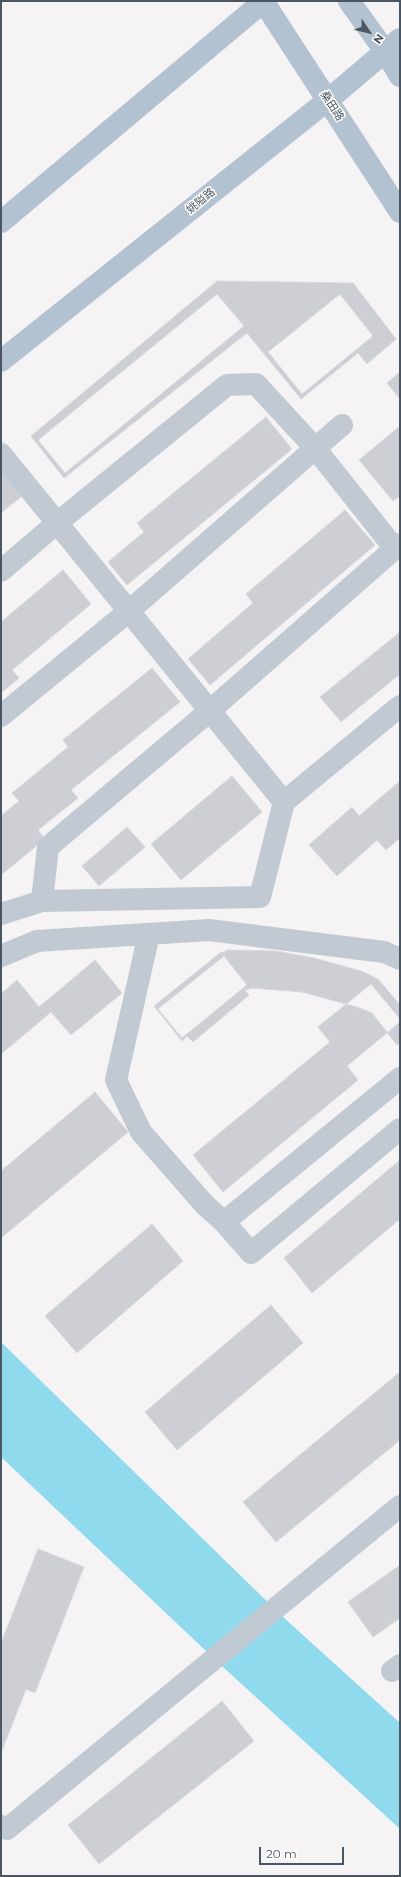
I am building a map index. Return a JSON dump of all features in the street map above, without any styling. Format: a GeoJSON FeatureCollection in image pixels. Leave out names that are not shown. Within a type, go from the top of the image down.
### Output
{"type":"FeatureCollection","features":[{"type":"Feature","properties":{"kind":"main road"},"geometry":{"type":"LineString","coordinates":[[1,222],[263,1]]}},
{"type":"Feature","properties":{"kind":"main road","name":"桑田路"},"geometry":{"type":"LineString","coordinates":[[263,1],[400,212]]}},
{"type":"Feature","properties":{"kind":"main road"},"geometry":{"type":"LineString","coordinates":[[349,1],[392,45],[400,76]]}},
{"type":"Feature","properties":{"kind":"main road","name":"姚隘路"},"geometry":{"type":"LineString","coordinates":[[1,361],[328,100],[392,45]]}},
{"type":"Feature","properties":{"kind":"lane"},"geometry":{"type":"LineString","coordinates":[[1,571],[57,523],[226,385],[256,384],[315,448],[398,546],[210,710],[48,847],[42,900]]}},
{"type":"Feature","properties":{"kind":"lane"},"geometry":{"type":"LineString","coordinates":[[1,716],[129,611],[342,425]]}},
{"type":"Feature","properties":{"kind":"lane"},"geometry":{"type":"LineString","coordinates":[[1,454],[284,802]]}},
{"type":"Feature","properties":{"kind":"lane"},"geometry":{"type":"LineString","coordinates":[[1,914],[42,900],[260,897],[284,802],[400,706]]}},
{"type":"Feature","properties":{"kind":"lane"},"geometry":{"type":"LineString","coordinates":[[1,956],[36,942],[209,930],[384,952],[400,959]]}},
{"type":"Feature","properties":{"kind":"lane"},"geometry":{"type":"LineString","coordinates":[[149,934],[116,1080],[141,1132],[205,1205],[224,1222],[251,1253],[400,1129]]}},
{"type":"Feature","properties":{"kind":"lane"},"geometry":{"type":"LineString","coordinates":[[224,1222],[400,1078]]}},
{"type":"Feature","properties":{"kind":"lane"},"geometry":{"type":"LineString","coordinates":[[1,1826],[7,1829],[400,1506]]}},
{"type":"Feature","properties":{"kind":"water"},"geometry":{"type":"Polygon","coordinates":[[[1,1342],[283,1617],[400,1723],[400,1829],[223,1667],[1,1457],[1,1342]]]}},
{"type":"Feature","properties":{"kind":"building"},"geometry":{"type":"Polygon","coordinates":[[[217,281],[353,283],[396,339],[367,364],[358,353],[301,399],[247,333],[64,478],[31,436],[217,281]]]}},
{"type":"Feature","properties":{"kind":"building"},"geometry":{"type":"Polygon","coordinates":[[[217,294],[244,326],[65,473],[38,440],[217,294]]]}},
{"type":"Feature","properties":{"kind":"building"},"geometry":{"type":"Polygon","coordinates":[[[340,294],[373,336],[302,394],[268,352],[340,294]]]}},
{"type":"Feature","properties":{"kind":"building"},"geometry":{"type":"Polygon","coordinates":[[[400,372],[400,399],[387,383],[400,372]]]}},
{"type":"Feature","properties":{"kind":"building"},"geometry":{"type":"Polygon","coordinates":[[[266,417],[292,449],[127,585],[108,562],[144,532],[137,523],[266,417]]]}},
{"type":"Feature","properties":{"kind":"building"},"geometry":{"type":"Polygon","coordinates":[[[400,426],[400,496],[393,501],[359,460],[400,426]]]}},
{"type":"Feature","properties":{"kind":"building"},"geometry":{"type":"Polygon","coordinates":[[[1,459],[27,492],[1,513],[1,459]]]}},
{"type":"Feature","properties":{"kind":"building"},"geometry":{"type":"Polygon","coordinates":[[[345,510],[375,545],[210,685],[188,659],[253,603],[246,594],[345,510]]]}},
{"type":"Feature","properties":{"kind":"building"},"geometry":{"type":"Polygon","coordinates":[[[63,570],[91,604],[12,670],[19,678],[1,693],[1,622],[63,570]]]}},
{"type":"Feature","properties":{"kind":"building"},"geometry":{"type":"Polygon","coordinates":[[[400,632],[400,674],[341,722],[320,697],[400,632]]]}},
{"type":"Feature","properties":{"kind":"building"},"geometry":{"type":"Polygon","coordinates":[[[152,668],[180,702],[71,790],[78,798],[38,830],[45,839],[1,875],[1,816],[19,801],[12,793],[68,747],[63,740],[152,668]]]}},
{"type":"Feature","properties":{"kind":"building"},"geometry":{"type":"Polygon","coordinates":[[[232,776],[262,812],[181,880],[151,844],[232,776]]]}},
{"type":"Feature","properties":{"kind":"building"},"geometry":{"type":"Polygon","coordinates":[[[400,781],[400,838],[386,850],[377,840],[337,876],[309,845],[352,807],[359,816],[400,781]]]}},
{"type":"Feature","properties":{"kind":"building"},"geometry":{"type":"Polygon","coordinates":[[[127,827],[145,847],[99,886],[82,866],[127,827]]]}},
{"type":"Feature","properties":{"kind":"building"},"geometry":{"type":"Polygon","coordinates":[[[229,950],[276,951],[314,958],[361,971],[378,979],[400,1005],[400,1043],[397,1045],[372,1013],[357,1007],[302,992],[252,988],[245,990],[249,995],[193,1042],[187,1036],[182,1041],[154,1006],[220,953],[229,950]]]}},
{"type":"Feature","properties":{"kind":"building"},"geometry":{"type":"Polygon","coordinates":[[[224,956],[247,985],[182,1038],[158,1009],[224,956]]]}},
{"type":"Feature","properties":{"kind":"building"},"geometry":{"type":"Polygon","coordinates":[[[95,960],[122,993],[71,1035],[51,1012],[1,1054],[1,994],[17,980],[39,1007],[95,960]]]}},
{"type":"Feature","properties":{"kind":"building"},"geometry":{"type":"Polygon","coordinates":[[[371,984],[400,1019],[400,1022],[347,1066],[358,1080],[223,1192],[193,1155],[330,1042],[318,1027],[371,984]]]}},
{"type":"Feature","properties":{"kind":"building"},"geometry":{"type":"Polygon","coordinates":[[[95,1092],[128,1132],[1,1238],[1,1171],[95,1092]]]}},
{"type":"Feature","properties":{"kind":"building"},"geometry":{"type":"Polygon","coordinates":[[[400,1160],[400,1219],[312,1293],[284,1258],[400,1160]]]}},
{"type":"Feature","properties":{"kind":"building"},"geometry":{"type":"Polygon","coordinates":[[[152,1224],[183,1261],[77,1353],[45,1316],[152,1224]]]}},
{"type":"Feature","properties":{"kind":"building"},"geometry":{"type":"Polygon","coordinates":[[[271,1305],[303,1343],[177,1450],[145,1412],[271,1305]]]}},
{"type":"Feature","properties":{"kind":"building"},"geometry":{"type":"Polygon","coordinates":[[[400,1372],[400,1440],[276,1542],[243,1502],[400,1372]]]}},
{"type":"Feature","properties":{"kind":"building"},"geometry":{"type":"Polygon","coordinates":[[[38,1549],[84,1567],[35,1693],[26,1689],[1,1753],[1,1643],[38,1549]]]}},
{"type":"Feature","properties":{"kind":"building"},"geometry":{"type":"Polygon","coordinates":[[[400,1565],[400,1618],[373,1637],[348,1602],[400,1565]]]}},
{"type":"Feature","properties":{"kind":"building"},"geometry":{"type":"Polygon","coordinates":[[[222,1701],[254,1741],[99,1864],[68,1825],[222,1701]]]}}]}
